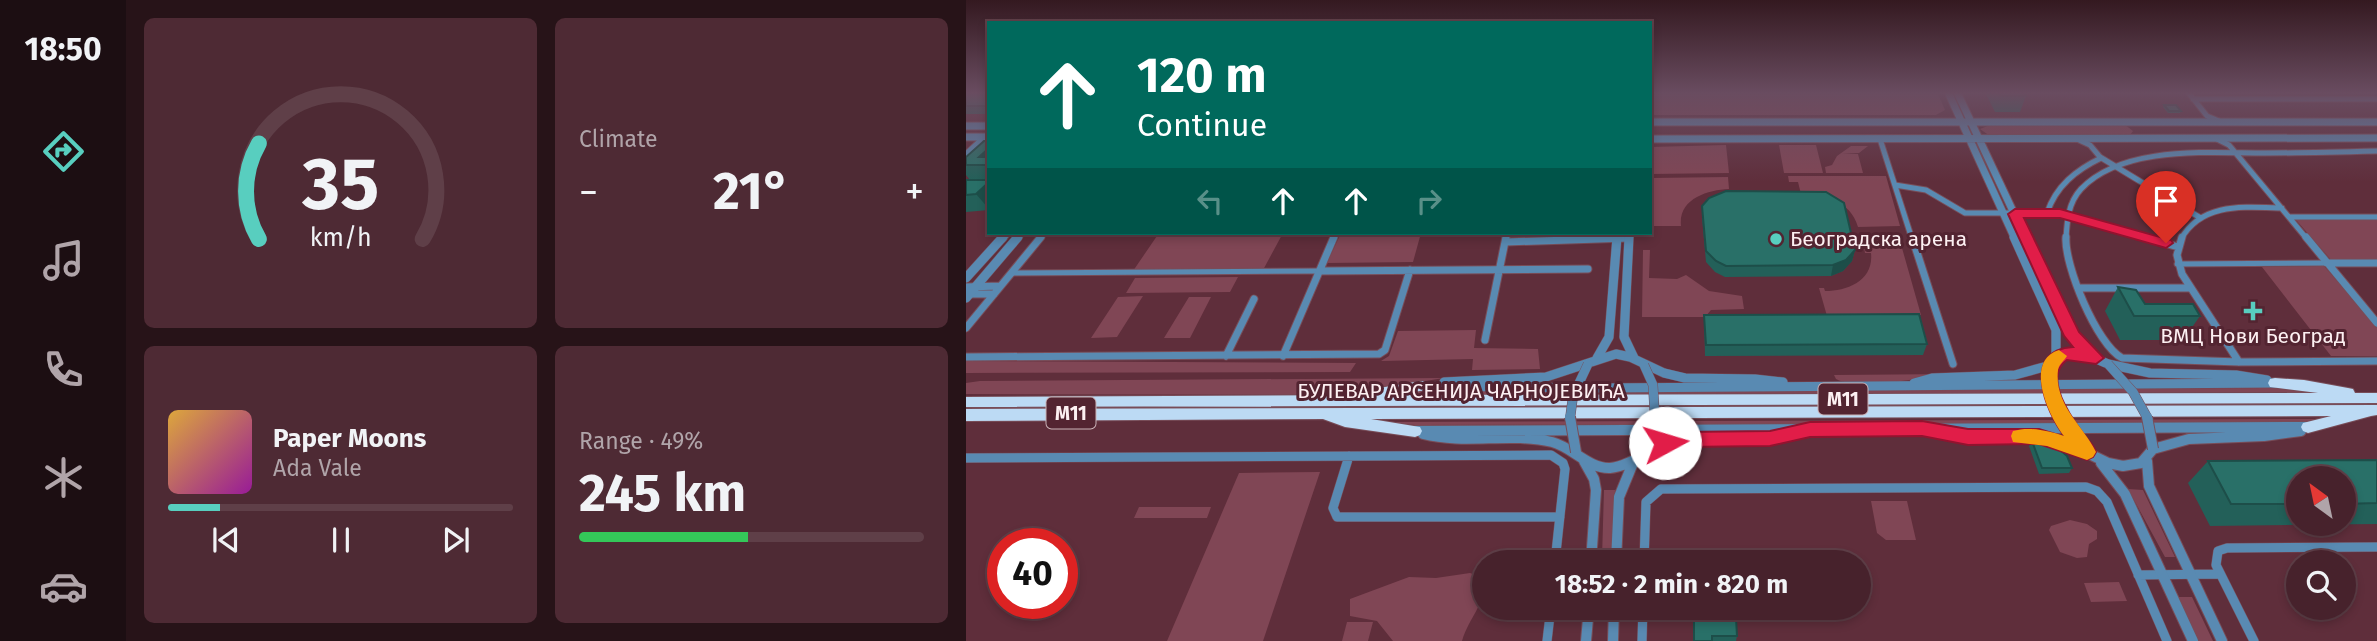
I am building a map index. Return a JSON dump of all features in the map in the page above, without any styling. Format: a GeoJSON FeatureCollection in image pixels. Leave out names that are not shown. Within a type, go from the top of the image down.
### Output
{"type":"FeatureCollection","features":[{"type":"Feature","properties":{"kind":"highway"},"geometry":{"type":"LineString","coordinates":[[2276,383],[2318,387],[2375,404]]}},
{"type":"Feature","properties":{"kind":"highway"},"geometry":{"type":"LineString","coordinates":[[1317,406],[1421,386]]}},
{"type":"Feature","properties":{"kind":"highway","name":"БУЛЕВАР АРСЕНИЈА ЧАРНОЈЕВИЋА"},"geometry":{"type":"LineString","coordinates":[[966,402],[1317,406],[2375,404]]}},
{"type":"Feature","properties":{"kind":"highway"},"geometry":{"type":"LineString","coordinates":[[2308,427],[2335,423],[2375,404]]}},
{"type":"Feature","properties":{"kind":"highway"},"geometry":{"type":"LineString","coordinates":[[1317,406],[1345,421],[1415,431]]}},
{"type":"Feature","properties":{"kind":"highway","name":"БУЛЕВАР АРСЕНИЈА ЧАРНОЈЕВИЋА"},"geometry":{"type":"LineString","coordinates":[[966,415],[1317,406]]}},
{"type":"Feature","properties":{"kind":"street"},"geometry":{"type":"LineString","coordinates":[[1652,122],[2154,122]]}},
{"type":"Feature","properties":{"kind":"street"},"geometry":{"type":"LineString","coordinates":[[1784,122],[1795,126],[1797,130],[1791,139]]}},
{"type":"Feature","properties":{"kind":"street"},"geometry":{"type":"LineString","coordinates":[[1814,122],[1806,130],[1817,139]]}},
{"type":"Feature","properties":{"kind":"street"},"geometry":{"type":"LineString","coordinates":[[1962,122],[2058,335],[2050,386],[2060,414],[2087,452]]}},
{"type":"Feature","properties":{"kind":"street"},"geometry":{"type":"LineString","coordinates":[[1972,122],[2072,336],[2127,383],[2140,402],[2149,421],[2153,449],[2147,461],[2149,486],[2222,641]]}},
{"type":"Feature","properties":{"kind":"street"},"geometry":{"type":"LineString","coordinates":[[2124,122],[2139,130],[2140,134],[2134,138]]}},
{"type":"Feature","properties":{"kind":"street"},"geometry":{"type":"LineString","coordinates":[[2154,122],[2145,125],[2147,129],[2165,138]]}},
{"type":"Feature","properties":{"kind":"street"},"geometry":{"type":"LineString","coordinates":[[2220,122],[2377,122]]}},
{"type":"Feature","properties":{"kind":"street"},"geometry":{"type":"LineString","coordinates":[[2298,122],[2313,132],[2310,137]]}},
{"type":"Feature","properties":{"kind":"street"},"geometry":{"type":"LineString","coordinates":[[2322,122],[2318,126],[2321,130],[2338,138]]}},
{"type":"Feature","properties":{"kind":"street"},"geometry":{"type":"LineString","coordinates":[[966,126],[987,126]]}},
{"type":"Feature","properties":{"kind":"street"},"geometry":{"type":"LineString","coordinates":[[966,137],[986,137]]}},
{"type":"Feature","properties":{"kind":"street"},"geometry":{"type":"LineString","coordinates":[[966,154],[986,137]]}},
{"type":"Feature","properties":{"kind":"street"},"geometry":{"type":"LineString","coordinates":[[2090,145],[2096,138]]}},
{"type":"Feature","properties":{"kind":"street"},"geometry":{"type":"LineString","coordinates":[[1652,139],[2377,138]]}},
{"type":"Feature","properties":{"kind":"street"},"geometry":{"type":"LineString","coordinates":[[1880,139],[1953,364]]}},
{"type":"Feature","properties":{"kind":"street"},"geometry":{"type":"LineString","coordinates":[[2077,139],[2090,145],[2101,158],[2199,217]]}},
{"type":"Feature","properties":{"kind":"street"},"geometry":{"type":"LineString","coordinates":[[2230,140],[2234,151],[2377,323]]}},
{"type":"Feature","properties":{"kind":"street"},"geometry":{"type":"LineString","coordinates":[[2377,151],[2162,153],[2116,167],[2083,188],[2070,206],[2065,249],[2068,263],[2107,346],[2114,354],[2137,359],[2239,362],[2377,361]]}},
{"type":"Feature","properties":{"kind":"street"},"geometry":{"type":"LineString","coordinates":[[2047,213],[2055,194],[2067,180],[2101,158]]}},
{"type":"Feature","properties":{"kind":"street"},"geometry":{"type":"LineString","coordinates":[[1895,185],[1926,190],[1965,213],[2068,215],[2178,247]]}},
{"type":"Feature","properties":{"kind":"street"},"geometry":{"type":"LineString","coordinates":[[2239,362],[2177,264],[2178,247],[2185,230],[2199,217],[2223,209],[2282,208]]}},
{"type":"Feature","properties":{"kind":"street"},"geometry":{"type":"LineString","coordinates":[[2290,217],[2377,217]]}},
{"type":"Feature","properties":{"kind":"street"},"geometry":{"type":"LineString","coordinates":[[966,278],[1004,235]]}},
{"type":"Feature","properties":{"kind":"street"},"geometry":{"type":"LineString","coordinates":[[969,292],[1019,235]]}},
{"type":"Feature","properties":{"kind":"street"},"geometry":{"type":"LineString","coordinates":[[966,328],[1042,235]]}},
{"type":"Feature","properties":{"kind":"street","name":"БУЛЕВАР АРСЕНИЈА ЧАРНОЈЕВИЋА"},"geometry":{"type":"LineString","coordinates":[[1283,355],[1335,235]]}},
{"type":"Feature","properties":{"kind":"street"},"geometry":{"type":"LineString","coordinates":[[1485,340],[1507,235]]}},
{"type":"Feature","properties":{"kind":"street"},"geometry":{"type":"LineString","coordinates":[[1506,242],[1544,242],[1559,236],[1629,236],[1624,337],[1634,358]]}},
{"type":"Feature","properties":{"kind":"street"},"geometry":{"type":"LineString","coordinates":[[1592,550],[1594,479],[1580,456],[1571,428],[1571,400],[1580,376],[1609,337],[1616,236]]}},
{"type":"Feature","properties":{"kind":"street"},"geometry":{"type":"LineString","coordinates":[[2177,264],[2377,263]]}},
{"type":"Feature","properties":{"kind":"street"},"geometry":{"type":"LineString","coordinates":[[1011,273],[1588,269]]}},
{"type":"Feature","properties":{"kind":"street","name":"БУЛЕВАР АРСЕНИЈА ЧАРНОЈЕВИЋА"},"geometry":{"type":"LineString","coordinates":[[966,357],[1382,353],[1410,270]]}},
{"type":"Feature","properties":{"kind":"street"},"geometry":{"type":"LineString","coordinates":[[969,292],[1000,286]]}},
{"type":"Feature","properties":{"kind":"street"},"geometry":{"type":"LineString","coordinates":[[2080,288],[2191,288]]}},
{"type":"Feature","properties":{"kind":"street"},"geometry":{"type":"LineString","coordinates":[[969,292],[994,294]]}},
{"type":"Feature","properties":{"kind":"street"},"geometry":{"type":"LineString","coordinates":[[1226,356],[1254,299]]}},
{"type":"Feature","properties":{"kind":"street"},"geometry":{"type":"LineString","coordinates":[[1906,386],[1932,378],[2015,375],[2054,361],[2064,354],[2076,353],[2096,358]]}},
{"type":"Feature","properties":{"kind":"street"},"geometry":{"type":"LineString","coordinates":[[1421,386],[1455,380],[1545,377],[1612,354],[1634,358],[1644,365],[1682,377],[1748,377],[1799,386]]}},
{"type":"Feature","properties":{"kind":"street"},"geometry":{"type":"LineString","coordinates":[[1617,550],[1620,490],[1624,477],[1646,450],[1653,432],[1656,402],[1651,379],[1644,365]]}},
{"type":"Feature","properties":{"kind":"street"},"geometry":{"type":"LineString","coordinates":[[2108,365],[2150,373],[2235,374],[2276,383]]}},
{"type":"Feature","properties":{"kind":"street","name":"БУЛЕВАР АРСЕНИЈА ЧАРНОЈЕВИЋА"},"geometry":{"type":"LineString","coordinates":[[1421,386],[1599,388],[2276,383]]}},
{"type":"Feature","properties":{"kind":"street"},"geometry":{"type":"LineString","coordinates":[[2153,449],[2182,439],[2277,435],[2308,427]]}},
{"type":"Feature","properties":{"kind":"street","name":"БУЛЕВАР АРСЕНИЈА ЧАРНОЈЕВИЋА"},"geometry":{"type":"LineString","coordinates":[[1415,431],[2308,427]]}},
{"type":"Feature","properties":{"kind":"street"},"geometry":{"type":"LineString","coordinates":[[1922,429],[1968,437],[2039,437],[2123,466],[2147,461]]}},
{"type":"Feature","properties":{"kind":"street"},"geometry":{"type":"LineString","coordinates":[[1646,450],[1681,439],[1770,438],[1810,430]]}},
{"type":"Feature","properties":{"kind":"street"},"geometry":{"type":"LineString","coordinates":[[1415,431],[1440,440],[1537,440],[1580,456],[1602,468],[1619,467],[1637,459]]}},
{"type":"Feature","properties":{"kind":"street"},"geometry":{"type":"LineString","coordinates":[[966,458],[1551,455],[1563,463],[1565,470],[1556,550]]}},
{"type":"Feature","properties":{"kind":"street"},"geometry":{"type":"LineString","coordinates":[[1349,456],[1333,508],[1337,517],[1560,517]]}},
{"type":"Feature","properties":{"kind":"street"},"geometry":{"type":"LineString","coordinates":[[2098,459],[2121,487],[2193,641]]}},
{"type":"Feature","properties":{"kind":"street"},"geometry":{"type":"LineString","coordinates":[[1644,550],[1646,502],[1661,489],[2080,486],[2093,489],[2105,498],[2167,641]]}},
{"type":"Feature","properties":{"kind":"street"},"geometry":{"type":"LineString","coordinates":[[2254,641],[2216,565],[2216,554],[2227,548],[2377,547]]}},
{"type":"Feature","properties":{"kind":"street"},"geometry":{"type":"LineString","coordinates":[[2138,575],[2220,574]]}},
{"type":"Feature","properties":{"kind":"street"},"geometry":{"type":"LineString","coordinates":[[1547,641],[1549,620]]}},
{"type":"Feature","properties":{"kind":"street"},"geometry":{"type":"LineString","coordinates":[[1586,641],[1587,620]]}},
{"type":"Feature","properties":{"kind":"street"},"geometry":{"type":"LineString","coordinates":[[1613,641],[1614,620]]}},
{"type":"Feature","properties":{"kind":"street"},"geometry":{"type":"LineString","coordinates":[[1642,641],[1643,620]]}},
{"type":"Feature","properties":{"kind":"shaded area"},"geometry":{"type":"Polygon","coordinates":[[[2124,124],[2133,131],[2130,135],[1990,136],[1980,129],[1990,125],[2124,124]]]}},
{"type":"Feature","properties":{"kind":"shaded area"},"geometry":{"type":"Polygon","coordinates":[[[1726,145],[1729,173],[1652,174],[1652,147],[1726,145]]]}},
{"type":"Feature","properties":{"kind":"shaded area"},"geometry":{"type":"Polygon","coordinates":[[[1779,145],[1816,145],[1823,173],[1784,173],[1779,145]]]}},
{"type":"Feature","properties":{"kind":"shaded area"},"geometry":{"type":"Polygon","coordinates":[[[1851,146],[1868,146],[1859,153],[1842,153],[1858,154],[1863,173],[1826,173],[1825,167],[1832,165],[1837,156],[1851,146]]]}},
{"type":"Feature","properties":{"kind":"shaded area"},"geometry":{"type":"Polygon","coordinates":[[[1788,176],[1886,176],[1900,226],[1858,227],[1843,205],[1801,194],[1798,182],[1789,182],[1788,176]]]}},
{"type":"Feature","properties":{"kind":"shaded area"},"geometry":{"type":"Polygon","coordinates":[[[1728,177],[1729,189],[1703,194],[1689,203],[1681,217],[1681,226],[1652,226],[1652,178],[1728,177]]]}},
{"type":"Feature","properties":{"kind":"shaded area"},"geometry":{"type":"Polygon","coordinates":[[[2377,219],[2377,261],[2332,261],[2296,220],[2377,219]]]}},
{"type":"Feature","properties":{"kind":"shaded area"},"geometry":{"type":"Polygon","coordinates":[[[1158,235],[1282,235],[1263,270],[1133,271],[1158,235]]]}},
{"type":"Feature","properties":{"kind":"shaded area"},"geometry":{"type":"Polygon","coordinates":[[[1340,235],[1420,235],[1413,262],[1327,263],[1340,235]]]}},
{"type":"Feature","properties":{"kind":"shaded area"},"geometry":{"type":"Polygon","coordinates":[[[1864,247],[1902,248],[1921,315],[1827,316],[1819,288],[1824,288],[1825,291],[1842,289],[1864,277],[1871,262],[1871,253],[1865,253],[1864,247]]]}},
{"type":"Feature","properties":{"kind":"shaded area"},"geometry":{"type":"Polygon","coordinates":[[[1643,250],[1650,250],[1649,278],[1677,279],[1686,275],[1709,291],[1742,296],[1744,309],[1711,310],[1705,317],[1642,317],[1643,250]]]}},
{"type":"Feature","properties":{"kind":"shaded area"},"geometry":{"type":"Polygon","coordinates":[[[2324,266],[2377,326],[2377,356],[2331,356],[2262,267],[2324,266]]]}},
{"type":"Feature","properties":{"kind":"shaded area"},"geometry":{"type":"Polygon","coordinates":[[[1238,277],[1230,292],[1126,293],[1135,278],[1238,277]]]}},
{"type":"Feature","properties":{"kind":"shaded area"},"geometry":{"type":"Polygon","coordinates":[[[1143,296],[1117,337],[1091,338],[1118,297],[1143,296]]]}},
{"type":"Feature","properties":{"kind":"shaded area"},"geometry":{"type":"Polygon","coordinates":[[[1189,297],[1211,297],[1190,338],[1164,338],[1189,297]]]}},
{"type":"Feature","properties":{"kind":"shaded area"},"geometry":{"type":"Polygon","coordinates":[[[1476,330],[1474,348],[1538,349],[1540,369],[1472,370],[1473,359],[1381,361],[1389,356],[1398,331],[1476,330]]]}},
{"type":"Feature","properties":{"kind":"shaded area"},"geometry":{"type":"Polygon","coordinates":[[[966,361],[1356,363],[1350,372],[966,373],[966,361]]]}},
{"type":"Feature","properties":{"kind":"shaded area"},"geometry":{"type":"Polygon","coordinates":[[[1956,374],[1861,384],[1836,379],[1834,375],[1956,374]]]}},
{"type":"Feature","properties":{"kind":"shaded area"},"geometry":{"type":"Polygon","coordinates":[[[1444,378],[1337,395],[966,394],[966,383],[980,381],[1444,378]]]}},
{"type":"Feature","properties":{"kind":"shaded area"},"geometry":{"type":"Polygon","coordinates":[[[2276,388],[2316,392],[1393,395],[1424,390],[2276,388]]]}},
{"type":"Feature","properties":{"kind":"shaded area"},"geometry":{"type":"Polygon","coordinates":[[[2377,402],[2377,405],[966,411],[966,407],[2377,402]]]}},
{"type":"Feature","properties":{"kind":"shaded area"},"geometry":{"type":"Polygon","coordinates":[[[2325,419],[2300,423],[1415,425],[1382,422],[2325,419]]]}},
{"type":"Feature","properties":{"kind":"shaded area"},"geometry":{"type":"Polygon","coordinates":[[[1320,472],[1263,641],[1167,641],[1239,473],[1320,472]]]}},
{"type":"Feature","properties":{"kind":"shaded area"},"geometry":{"type":"Polygon","coordinates":[[[2128,489],[2143,490],[2175,557],[2165,557],[2128,489]]]}},
{"type":"Feature","properties":{"kind":"shaded area"},"geometry":{"type":"Polygon","coordinates":[[[1604,490],[1615,490],[1612,550],[1602,550],[1604,490]]]}},
{"type":"Feature","properties":{"kind":"shaded area"},"geometry":{"type":"Polygon","coordinates":[[[1871,501],[1907,501],[1916,540],[1886,540],[1877,533],[1871,501]]]}},
{"type":"Feature","properties":{"kind":"shaded area"},"geometry":{"type":"Polygon","coordinates":[[[1139,507],[1211,507],[1207,518],[1134,518],[1139,507]]]}},
{"type":"Feature","properties":{"kind":"shaded area"},"geometry":{"type":"Polygon","coordinates":[[[2070,520],[2087,524],[2097,531],[2097,539],[2089,544],[2087,557],[2077,558],[2060,552],[2049,530],[2051,526],[2070,520]]]}},
{"type":"Feature","properties":{"kind":"shaded area"},"geometry":{"type":"Polygon","coordinates":[[[1472,574],[1472,618],[1462,641],[1393,641],[1377,621],[1350,616],[1350,599],[1409,577],[1436,578],[1472,574]]]}},
{"type":"Feature","properties":{"kind":"shaded area"},"geometry":{"type":"Polygon","coordinates":[[[2119,582],[2127,601],[2091,602],[2084,583],[2119,582]]]}},
{"type":"Feature","properties":{"kind":"shaded area"},"geometry":{"type":"Polygon","coordinates":[[[2178,597],[2192,597],[2213,641],[2198,641],[2178,597]]]}},
{"type":"Feature","properties":{"kind":"shaded area"},"geometry":{"type":"Polygon","coordinates":[[[1347,622],[1373,622],[1368,641],[1342,641],[1347,622]]]}},
{"type":"Feature","properties":{"kind":"building"},"geometry":{"type":"Polygon","coordinates":[[[987,141],[987,150],[979,157],[987,157],[987,165],[966,165],[966,157],[987,141]]]}},
{"type":"Feature","properties":{"kind":"building"},"geometry":{"type":"Polygon","coordinates":[[[966,180],[987,180],[987,184],[976,194],[966,195],[966,180]]]}},
{"type":"Feature","properties":{"kind":"building","name":"Београдска арена"},"geometry":{"type":"Polygon","coordinates":[[[1726,191],[1826,192],[1844,203],[1855,250],[1846,260],[1833,265],[1726,266],[1706,251],[1702,206],[1709,198],[1726,191]]]}},
{"type":"Feature","properties":{"kind":"building"},"geometry":{"type":"Polygon","coordinates":[[[2118,287],[2136,290],[2145,304],[2193,304],[2200,316],[2134,316],[2118,287]]]}},
{"type":"Feature","properties":{"kind":"building"},"geometry":{"type":"Polygon","coordinates":[[[1919,314],[1927,344],[1706,345],[1704,315],[1919,314]]]}},
{"type":"Feature","properties":{"kind":"building"},"geometry":{"type":"Polygon","coordinates":[[[2032,441],[2046,442],[2059,449],[2067,456],[2072,468],[2042,468],[2032,441]]]}},
{"type":"Feature","properties":{"kind":"building"},"geometry":{"type":"Polygon","coordinates":[[[2377,460],[2377,503],[2356,504],[2356,466],[2286,466],[2286,504],[2231,504],[2208,461],[2377,460]]]}},
{"type":"Feature","properties":{"kind":"building"},"geometry":{"type":"Polygon","coordinates":[[[1694,620],[1736,620],[1737,636],[1712,636],[1712,641],[1694,641],[1694,620]]]}},
{"type":"Feature","properties":{"kind":"slow traffic"},"geometry":{"type":"LineString","coordinates":[[2020,436],[2048,438],[2087,452],[2063,421],[2052,394],[2051,365],[2059,356]]}},
{"type":"Feature","properties":{"kind":"place","name":"Београдска арена"},"geometry":{"type":"Point","coordinates":[1776,239]}},
{"type":"Feature","properties":{"kind":"place","name":"ВМЦ Нови Београд"},"geometry":{"type":"Point","coordinates":[2253,311]}},
{"type":"Feature","properties":{"kind":"route"},"geometry":{"type":"LineString","coordinates":[[1665,443],[1681,439],[1770,438],[1810,430],[1922,429],[1968,437],[2048,438],[2087,452],[2063,421],[2052,394],[2050,371],[2053,361],[2064,354],[2085,354],[2096,358],[2072,336],[2015,214],[2060,213],[2166,243]]}}]}
